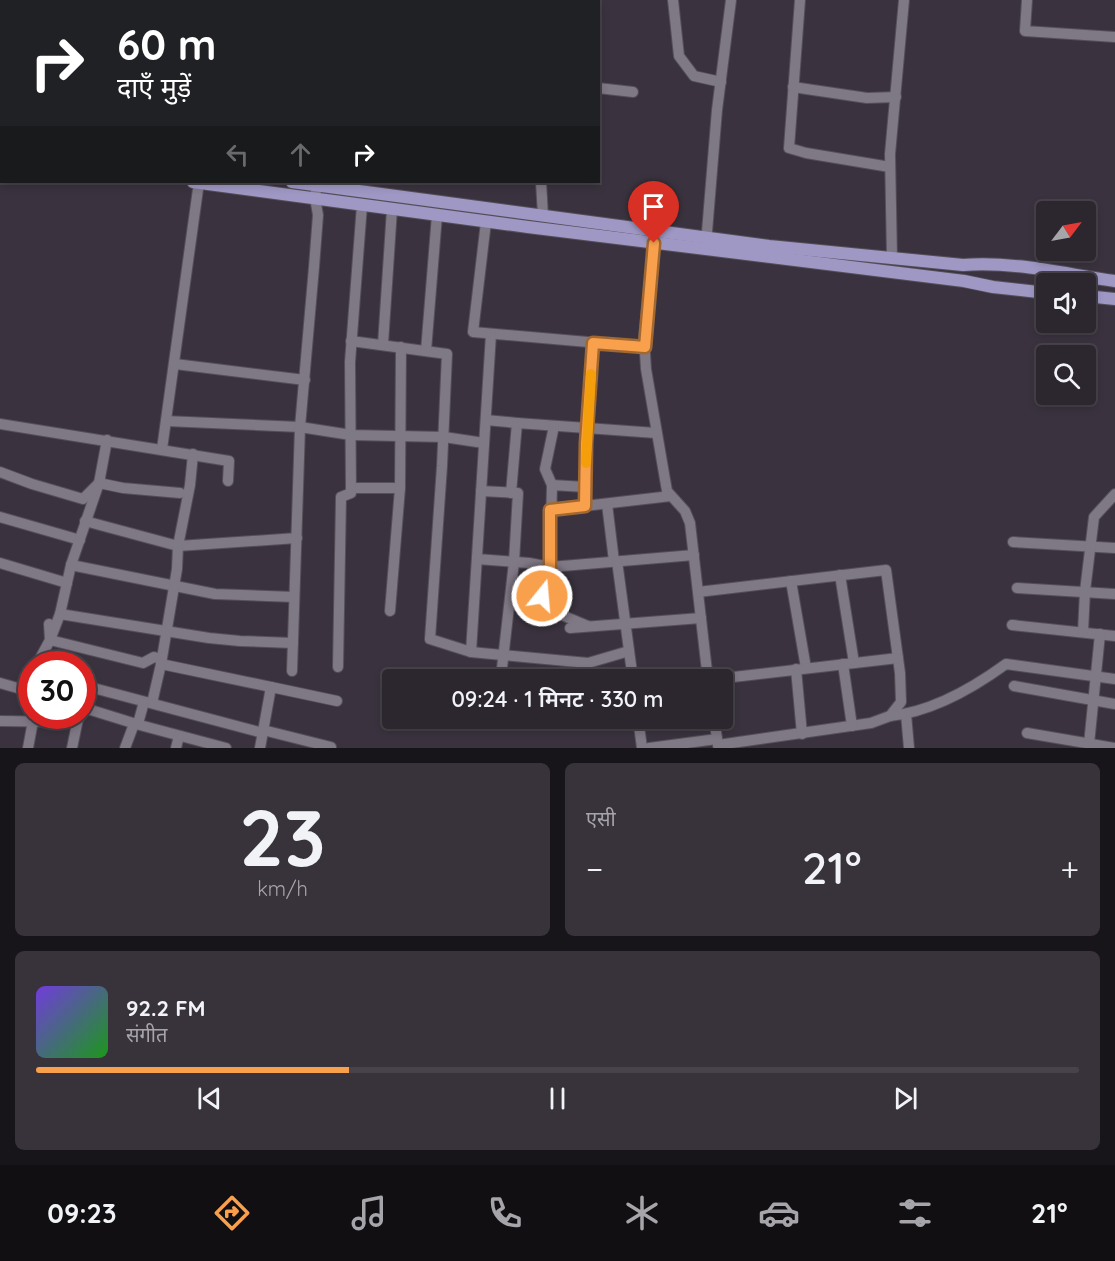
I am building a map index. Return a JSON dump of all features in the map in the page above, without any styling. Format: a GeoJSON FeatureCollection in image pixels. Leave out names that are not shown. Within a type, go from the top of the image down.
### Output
{"type":"FeatureCollection","features":[{"type":"Feature","properties":{"kind":"main road"},"geometry":{"type":"LineString","coordinates":[[206,183],[654,243],[769,246],[963,265],[983,263],[1047,269],[1115,281]]}},
{"type":"Feature","properties":{"kind":"main road"},"geometry":{"type":"LineString","coordinates":[[317,183],[377,188],[706,244],[1036,292]]}},
{"type":"Feature","properties":{"kind":"main road"},"geometry":{"type":"LineString","coordinates":[[1096,297],[1115,299]]}},
{"type":"Feature","properties":{"kind":"street"},"geometry":{"type":"LineString","coordinates":[[674,0],[679,56],[694,76],[721,82]]}},
{"type":"Feature","properties":{"kind":"street"},"geometry":{"type":"LineString","coordinates":[[706,244],[717,110],[731,0]]}},
{"type":"Feature","properties":{"kind":"street"},"geometry":{"type":"LineString","coordinates":[[800,0],[789,137],[791,150],[890,167]]}},
{"type":"Feature","properties":{"kind":"street"},"geometry":{"type":"LineString","coordinates":[[892,258],[890,167],[904,0]]}},
{"type":"Feature","properties":{"kind":"street"},"geometry":{"type":"LineString","coordinates":[[1027,0],[1025,31],[1115,38]]}},
{"type":"Feature","properties":{"kind":"street"},"geometry":{"type":"LineString","coordinates":[[793,87],[867,98],[896,97]]}},
{"type":"Feature","properties":{"kind":"street"},"geometry":{"type":"LineString","coordinates":[[600,88],[633,92]]}},
{"type":"Feature","properties":{"kind":"street"},"geometry":{"type":"LineString","coordinates":[[162,449],[199,183]]}},
{"type":"Feature","properties":{"kind":"street"},"geometry":{"type":"LineString","coordinates":[[292,671],[300,428],[317,226],[315,198],[317,183]]}},
{"type":"Feature","properties":{"kind":"street"},"geometry":{"type":"LineString","coordinates":[[540,183],[543,216]]}},
{"type":"Feature","properties":{"kind":"street"},"geometry":{"type":"LineString","coordinates":[[338,667],[341,497],[351,493],[351,341],[362,205]]}},
{"type":"Feature","properties":{"kind":"street"},"geometry":{"type":"LineString","coordinates":[[383,344],[392,209]]}},
{"type":"Feature","properties":{"kind":"street"},"geometry":{"type":"LineString","coordinates":[[426,351],[437,215]]}},
{"type":"Feature","properties":{"kind":"street"},"geometry":{"type":"LineString","coordinates":[[486,222],[473,332],[645,347]]}},
{"type":"Feature","properties":{"kind":"street"},"geometry":{"type":"LineString","coordinates":[[654,243],[645,347],[646,369],[667,491],[685,511],[690,523],[707,669]]}},
{"type":"Feature","properties":{"kind":"street"},"geometry":{"type":"LineString","coordinates":[[471,652],[491,334]]}},
{"type":"Feature","properties":{"kind":"street"},"geometry":{"type":"LineString","coordinates":[[351,341],[447,354],[444,437],[430,639],[471,652],[588,663],[629,651]]}},
{"type":"Feature","properties":{"kind":"street"},"geometry":{"type":"LineString","coordinates":[[585,506],[587,427],[593,343]]}},
{"type":"Feature","properties":{"kind":"street"},"geometry":{"type":"LineString","coordinates":[[390,611],[400,488],[401,347]]}},
{"type":"Feature","properties":{"kind":"street"},"geometry":{"type":"LineString","coordinates":[[175,364],[304,380]]}},
{"type":"Feature","properties":{"kind":"street"},"geometry":{"type":"LineString","coordinates":[[486,420],[656,433]]}},
{"type":"Feature","properties":{"kind":"street"},"geometry":{"type":"LineString","coordinates":[[166,421],[300,428],[351,435],[444,437],[484,442]]}},
{"type":"Feature","properties":{"kind":"street"},"geometry":{"type":"LineString","coordinates":[[511,493],[517,423]]}},
{"type":"Feature","properties":{"kind":"street"},"geometry":{"type":"LineString","coordinates":[[0,424],[230,461],[228,482]]}},
{"type":"Feature","properties":{"kind":"street"},"geometry":{"type":"LineString","coordinates":[[554,426],[545,469],[552,485],[550,567],[542,596],[552,611],[588,626]]}},
{"type":"Feature","properties":{"kind":"street"},"geometry":{"type":"LineString","coordinates":[[44,651],[60,614],[71,565],[99,483],[107,440]]}},
{"type":"Feature","properties":{"kind":"street"},"geometry":{"type":"LineString","coordinates":[[125,748],[135,724],[148,703],[161,664],[193,454]]}},
{"type":"Feature","properties":{"kind":"street"},"geometry":{"type":"LineString","coordinates":[[0,472],[82,499],[99,483]]}},
{"type":"Feature","properties":{"kind":"street"},"geometry":{"type":"LineString","coordinates":[[99,483],[123,488],[180,493]]}},
{"type":"Feature","properties":{"kind":"street"},"geometry":{"type":"LineString","coordinates":[[552,485],[585,486]]}},
{"type":"Feature","properties":{"kind":"street"},"geometry":{"type":"LineString","coordinates":[[351,488],[400,488]]}},
{"type":"Feature","properties":{"kind":"street"},"geometry":{"type":"LineString","coordinates":[[481,491],[518,493],[514,562],[502,668]]}},
{"type":"Feature","properties":{"kind":"street"},"geometry":{"type":"LineString","coordinates":[[1083,632],[1085,591],[1094,516],[1115,494]]}},
{"type":"Feature","properties":{"kind":"street"},"geometry":{"type":"LineString","coordinates":[[550,510],[671,496]]}},
{"type":"Feature","properties":{"kind":"street"},"geometry":{"type":"LineString","coordinates":[[607,504],[631,669]]}},
{"type":"Feature","properties":{"kind":"street"},"geometry":{"type":"LineString","coordinates":[[0,517],[80,540]]}},
{"type":"Feature","properties":{"kind":"street"},"geometry":{"type":"LineString","coordinates":[[85,521],[178,546],[297,538]]}},
{"type":"Feature","properties":{"kind":"street"},"geometry":{"type":"LineString","coordinates":[[1013,542],[1115,548]]}},
{"type":"Feature","properties":{"kind":"street"},"geometry":{"type":"LineString","coordinates":[[477,559],[550,567],[694,555]]}},
{"type":"Feature","properties":{"kind":"street"},"geometry":{"type":"LineString","coordinates":[[0,563],[67,583]]}},
{"type":"Feature","properties":{"kind":"street"},"geometry":{"type":"LineString","coordinates":[[71,565],[215,594],[294,597]]}},
{"type":"Feature","properties":{"kind":"street"},"geometry":{"type":"LineString","coordinates":[[698,592],[886,570],[903,698],[890,716]]}},
{"type":"Feature","properties":{"kind":"street"},"geometry":{"type":"LineString","coordinates":[[840,575],[852,726]]}},
{"type":"Feature","properties":{"kind":"street"},"geometry":{"type":"LineString","coordinates":[[791,581],[801,669],[802,734]]}},
{"type":"Feature","properties":{"kind":"street"},"geometry":{"type":"LineString","coordinates":[[1017,588],[1115,594]]}},
{"type":"Feature","properties":{"kind":"street"},"geometry":{"type":"LineString","coordinates":[[60,614],[240,642],[293,643]]}},
{"type":"Feature","properties":{"kind":"street"},"geometry":{"type":"LineString","coordinates":[[570,628],[701,618]]}},
{"type":"Feature","properties":{"kind":"street"},"geometry":{"type":"LineString","coordinates":[[49,624],[50,640]]}},
{"type":"Feature","properties":{"kind":"street"},"geometry":{"type":"LineString","coordinates":[[1012,625],[1115,636]]}},
{"type":"Feature","properties":{"kind":"street"},"geometry":{"type":"LineString","coordinates":[[1089,744],[1100,634]]}},
{"type":"Feature","properties":{"kind":"street"},"geometry":{"type":"LineString","coordinates":[[50,640],[143,663],[154,657],[161,659],[161,664]]}},
{"type":"Feature","properties":{"kind":"street"},"geometry":{"type":"LineString","coordinates":[[733,676],[898,658]]}},
{"type":"Feature","properties":{"kind":"street"},"geometry":{"type":"LineString","coordinates":[[161,664],[337,701]]}},
{"type":"Feature","properties":{"kind":"street"},"geometry":{"type":"LineString","coordinates":[[649,748],[718,744],[871,723],[890,716],[906,714],[959,693],[1006,664],[1115,679]]}},
{"type":"Feature","properties":{"kind":"street"},"geometry":{"type":"LineString","coordinates":[[0,683],[18,687]]}},
{"type":"Feature","properties":{"kind":"street"},"geometry":{"type":"LineString","coordinates":[[1014,686],[1115,704]]}},
{"type":"Feature","properties":{"kind":"street"},"geometry":{"type":"LineString","coordinates":[[260,748],[271,687]]}},
{"type":"Feature","properties":{"kind":"street"},"geometry":{"type":"LineString","coordinates":[[96,689],[331,747]]}},
{"type":"Feature","properties":{"kind":"street"},"geometry":{"type":"LineString","coordinates":[[96,712],[226,748]]}},
{"type":"Feature","properties":{"kind":"street"},"geometry":{"type":"LineString","coordinates":[[906,714],[909,748]]}},
{"type":"Feature","properties":{"kind":"street"},"geometry":{"type":"LineString","coordinates":[[0,721],[18,721]]}},
{"type":"Feature","properties":{"kind":"street"},"geometry":{"type":"LineString","coordinates":[[27,748],[31,729]]}},
{"type":"Feature","properties":{"kind":"street"},"geometry":{"type":"LineString","coordinates":[[72,748],[77,729]]}},
{"type":"Feature","properties":{"kind":"street"},"geometry":{"type":"LineString","coordinates":[[639,729],[642,748]]}},
{"type":"Feature","properties":{"kind":"street"},"geometry":{"type":"LineString","coordinates":[[716,729],[718,744]]}},
{"type":"Feature","properties":{"kind":"street"},"geometry":{"type":"LineString","coordinates":[[1027,733],[1115,748]]}},
{"type":"Feature","properties":{"kind":"street"},"geometry":{"type":"LineString","coordinates":[[176,748],[179,736]]}},
{"type":"Feature","properties":{"kind":"slow traffic"},"geometry":{"type":"LineString","coordinates":[[586,463],[591,374]]}},
{"type":"Feature","properties":{"kind":"route"},"geometry":{"type":"LineString","coordinates":[[542,596],[550,567],[550,510],[585,506],[586,443],[593,343],[645,347],[644,337],[654,243]]}}]}
